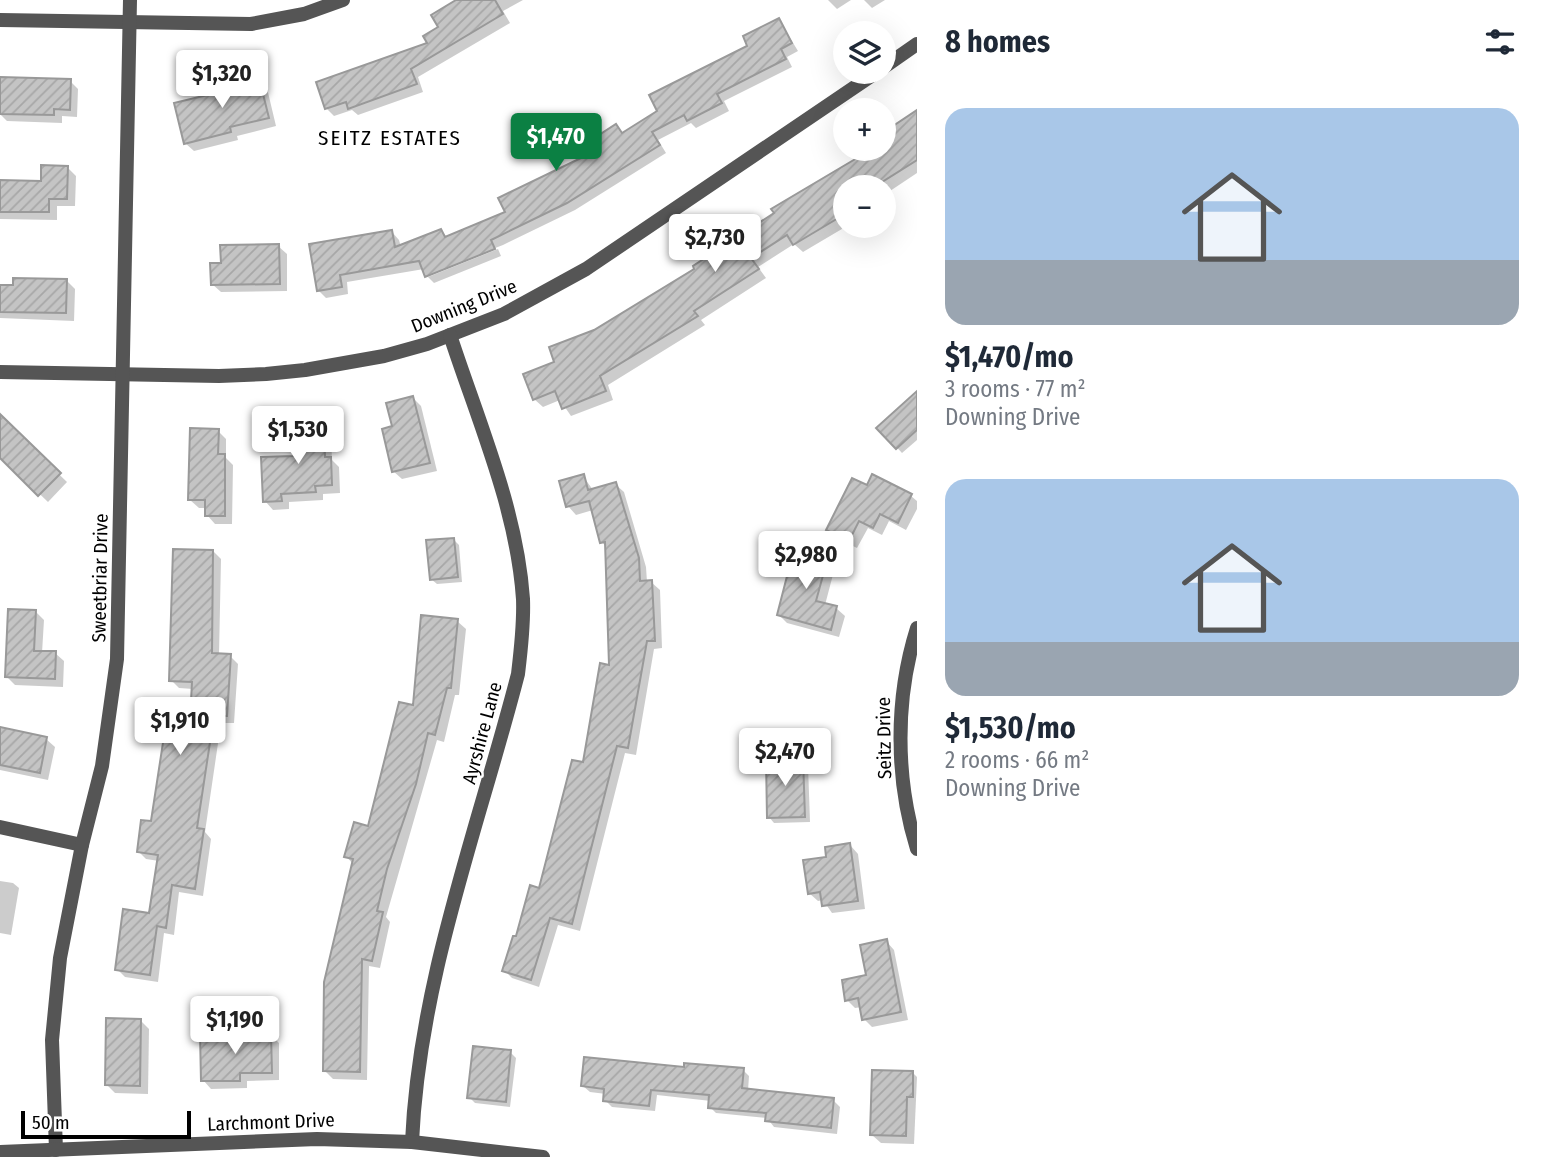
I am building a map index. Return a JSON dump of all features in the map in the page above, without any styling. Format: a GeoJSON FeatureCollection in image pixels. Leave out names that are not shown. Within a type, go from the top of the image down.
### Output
{"type":"FeatureCollection","features":[{"type":"Feature","properties":{"kind":"street","name":"Sweetbriar Drive"},"geometry":{"type":"LineString","coordinates":[[56,1150],[53,1080],[55,1000],[82,845],[102,766],[117,659],[130,0]]}},
{"type":"Feature","properties":{"kind":"street"},"geometry":{"type":"LineString","coordinates":[[0,20],[251,24],[304,14],[343,0]]}},
{"type":"Feature","properties":{"kind":"street"},"geometry":{"type":"LineString","coordinates":[[896,59],[917,44]]}},
{"type":"Feature","properties":{"kind":"street","name":"Downing Drive"},"geometry":{"type":"LineString","coordinates":[[0,372],[219,376],[305,370],[384,356],[450,335],[504,314],[586,269],[859,84]]}},
{"type":"Feature","properties":{"kind":"street","name":"Ayrshire Lane"},"geometry":{"type":"LineString","coordinates":[[412,1142],[416,1085],[430,996],[450,915],[515,687],[523,627],[520,574],[510,518],[450,335]]}},
{"type":"Feature","properties":{"kind":"street","name":"Seitz Drive"},"geometry":{"type":"LineString","coordinates":[[917,628],[905,674],[901,744],[905,798],[917,849]]}},
{"type":"Feature","properties":{"kind":"street"},"geometry":{"type":"LineString","coordinates":[[0,827],[82,845]]}},
{"type":"Feature","properties":{"kind":"street","name":"Larchmont Drive"},"geometry":{"type":"LineString","coordinates":[[0,1152],[317,1139],[412,1142],[543,1157]]}},
{"type":"Feature","properties":{"kind":"building"},"geometry":{"type":"Polygon","coordinates":[[[456,0],[495,0],[503,14],[411,69],[417,84],[348,109],[346,102],[325,109],[316,82],[427,43],[423,36],[438,27],[431,15],[456,0]]]}},
{"type":"Feature","properties":{"kind":"building"},"geometry":{"type":"Polygon","coordinates":[[[779,18],[792,43],[781,49],[786,59],[717,94],[722,103],[687,121],[684,115],[652,132],[660,145],[567,203],[491,240],[495,249],[425,277],[419,261],[340,275],[342,287],[317,291],[309,244],[392,230],[395,247],[441,229],[445,237],[505,212],[498,198],[581,158],[576,150],[616,124],[622,133],[657,111],[649,95],[747,46],[743,36],[779,18]]]}},
{"type":"Feature","properties":{"kind":"building"},"geometry":{"type":"Polygon","coordinates":[[[258,74],[269,118],[230,127],[231,132],[184,144],[174,103],[224,91],[222,82],[258,74]]]}},
{"type":"Feature","properties":{"kind":"building"},"geometry":{"type":"Polygon","coordinates":[[[0,77],[71,79],[70,110],[54,109],[54,115],[0,114],[0,77]]]}},
{"type":"Feature","properties":{"kind":"building"},"geometry":{"type":"Polygon","coordinates":[[[917,110],[917,160],[893,175],[833,175],[833,221],[793,245],[787,235],[751,258],[759,269],[694,311],[698,316],[600,376],[606,391],[562,409],[555,391],[533,400],[523,374],[554,362],[549,347],[594,330],[694,269],[693,266],[774,213],[771,209],[852,161],[896,161],[896,124],[917,110]]]}},
{"type":"Feature","properties":{"kind":"building"},"geometry":{"type":"Polygon","coordinates":[[[41,165],[68,166],[67,199],[49,199],[49,212],[0,212],[0,180],[41,181],[41,165]]]}},
{"type":"Feature","properties":{"kind":"building"},"geometry":{"type":"Polygon","coordinates":[[[279,244],[280,284],[211,285],[210,263],[221,263],[220,245],[279,244]]]}},
{"type":"Feature","properties":{"kind":"building"},"geometry":{"type":"Polygon","coordinates":[[[13,278],[67,279],[66,313],[0,312],[0,285],[13,285],[13,278]]]}},
{"type":"Feature","properties":{"kind":"building"},"geometry":{"type":"Polygon","coordinates":[[[917,391],[917,430],[896,449],[876,428],[917,391]]]}},
{"type":"Feature","properties":{"kind":"building"},"geometry":{"type":"Polygon","coordinates":[[[413,396],[430,463],[392,472],[382,429],[392,426],[386,403],[413,396]]]}},
{"type":"Feature","properties":{"kind":"building"},"geometry":{"type":"Polygon","coordinates":[[[0,414],[61,473],[38,496],[0,458],[0,414]]]}},
{"type":"Feature","properties":{"kind":"building"},"geometry":{"type":"Polygon","coordinates":[[[324,426],[325,457],[331,457],[332,485],[315,486],[316,492],[281,494],[282,501],[263,502],[261,457],[294,456],[293,427],[324,426]]]}},
{"type":"Feature","properties":{"kind":"building"},"geometry":{"type":"Polygon","coordinates":[[[190,428],[219,429],[218,454],[225,454],[225,516],[205,516],[205,500],[188,500],[190,428]]]}},
{"type":"Feature","properties":{"kind":"building"},"geometry":{"type":"Polygon","coordinates":[[[584,474],[588,490],[616,482],[639,558],[640,581],[652,580],[655,641],[647,641],[628,748],[617,746],[572,924],[550,918],[531,980],[502,971],[513,936],[516,936],[530,885],[539,888],[572,760],[583,762],[600,663],[609,665],[605,542],[600,543],[589,501],[566,507],[559,481],[584,474]]]}},
{"type":"Feature","properties":{"kind":"building"},"geometry":{"type":"Polygon","coordinates":[[[872,474],[912,494],[898,523],[880,514],[873,528],[859,521],[849,541],[826,530],[852,478],[867,485],[872,474]]]}},
{"type":"Feature","properties":{"kind":"building"},"geometry":{"type":"Polygon","coordinates":[[[454,538],[458,577],[430,580],[426,540],[454,538]]]}},
{"type":"Feature","properties":{"kind":"building"},"geometry":{"type":"Polygon","coordinates":[[[173,549],[213,550],[212,653],[231,654],[227,716],[214,716],[197,828],[204,829],[195,889],[172,885],[166,928],[157,926],[150,975],[115,970],[123,909],[149,913],[158,855],[137,852],[141,820],[151,821],[164,736],[189,739],[192,682],[169,681],[173,549]]]}},
{"type":"Feature","properties":{"kind":"building"},"geometry":{"type":"Polygon","coordinates":[[[794,549],[828,557],[816,601],[837,606],[831,630],[777,615],[794,549]]]}},
{"type":"Feature","properties":{"kind":"building"},"geometry":{"type":"Polygon","coordinates":[[[8,609],[36,610],[34,651],[56,651],[55,679],[5,677],[8,609]]]}},
{"type":"Feature","properties":{"kind":"building"},"geometry":{"type":"Polygon","coordinates":[[[421,615],[458,619],[451,688],[447,688],[435,735],[428,733],[416,784],[387,869],[377,911],[383,912],[372,961],[362,959],[360,1072],[323,1071],[324,982],[353,859],[344,857],[354,822],[368,826],[399,702],[413,705],[421,615]]]}},
{"type":"Feature","properties":{"kind":"building"},"geometry":{"type":"Polygon","coordinates":[[[0,727],[47,737],[40,773],[0,765],[0,727]]]}},
{"type":"Feature","properties":{"kind":"building"},"geometry":{"type":"Polygon","coordinates":[[[803,758],[805,817],[767,818],[766,759],[803,758]]]}},
{"type":"Feature","properties":{"kind":"building"},"geometry":{"type":"Polygon","coordinates":[[[850,843],[858,901],[822,906],[820,892],[808,894],[803,860],[826,857],[825,847],[850,843]]]}},
{"type":"Feature","properties":{"kind":"building"},"geometry":{"type":"Polygon","coordinates":[[[887,939],[901,1012],[862,1020],[858,998],[845,1001],[842,980],[866,975],[860,945],[887,939]]]}},
{"type":"Feature","properties":{"kind":"building"},"geometry":{"type":"Polygon","coordinates":[[[106,1018],[141,1019],[140,1086],[105,1085],[106,1018]]]}},
{"type":"Feature","properties":{"kind":"building"},"geometry":{"type":"Polygon","coordinates":[[[271,1033],[272,1073],[240,1073],[240,1081],[201,1081],[200,1034],[271,1033]]]}},
{"type":"Feature","properties":{"kind":"building"},"geometry":{"type":"Polygon","coordinates":[[[473,1046],[511,1050],[506,1102],[467,1098],[473,1046]]]}},
{"type":"Feature","properties":{"kind":"building"},"geometry":{"type":"Polygon","coordinates":[[[584,1057],[684,1067],[684,1063],[744,1068],[742,1088],[834,1098],[831,1128],[765,1121],[766,1113],[708,1108],[709,1095],[651,1090],[649,1106],[603,1101],[604,1089],[581,1086],[584,1057]]]}},
{"type":"Feature","properties":{"kind":"building"},"geometry":{"type":"Polygon","coordinates":[[[872,1070],[913,1071],[913,1097],[907,1097],[906,1136],[870,1135],[872,1070]]]}},
{"type":"Feature","properties":{"kind":"district","name":"SEITZ ESTATES"},"geometry":{"type":"Point","coordinates":[390,138]}}]}
